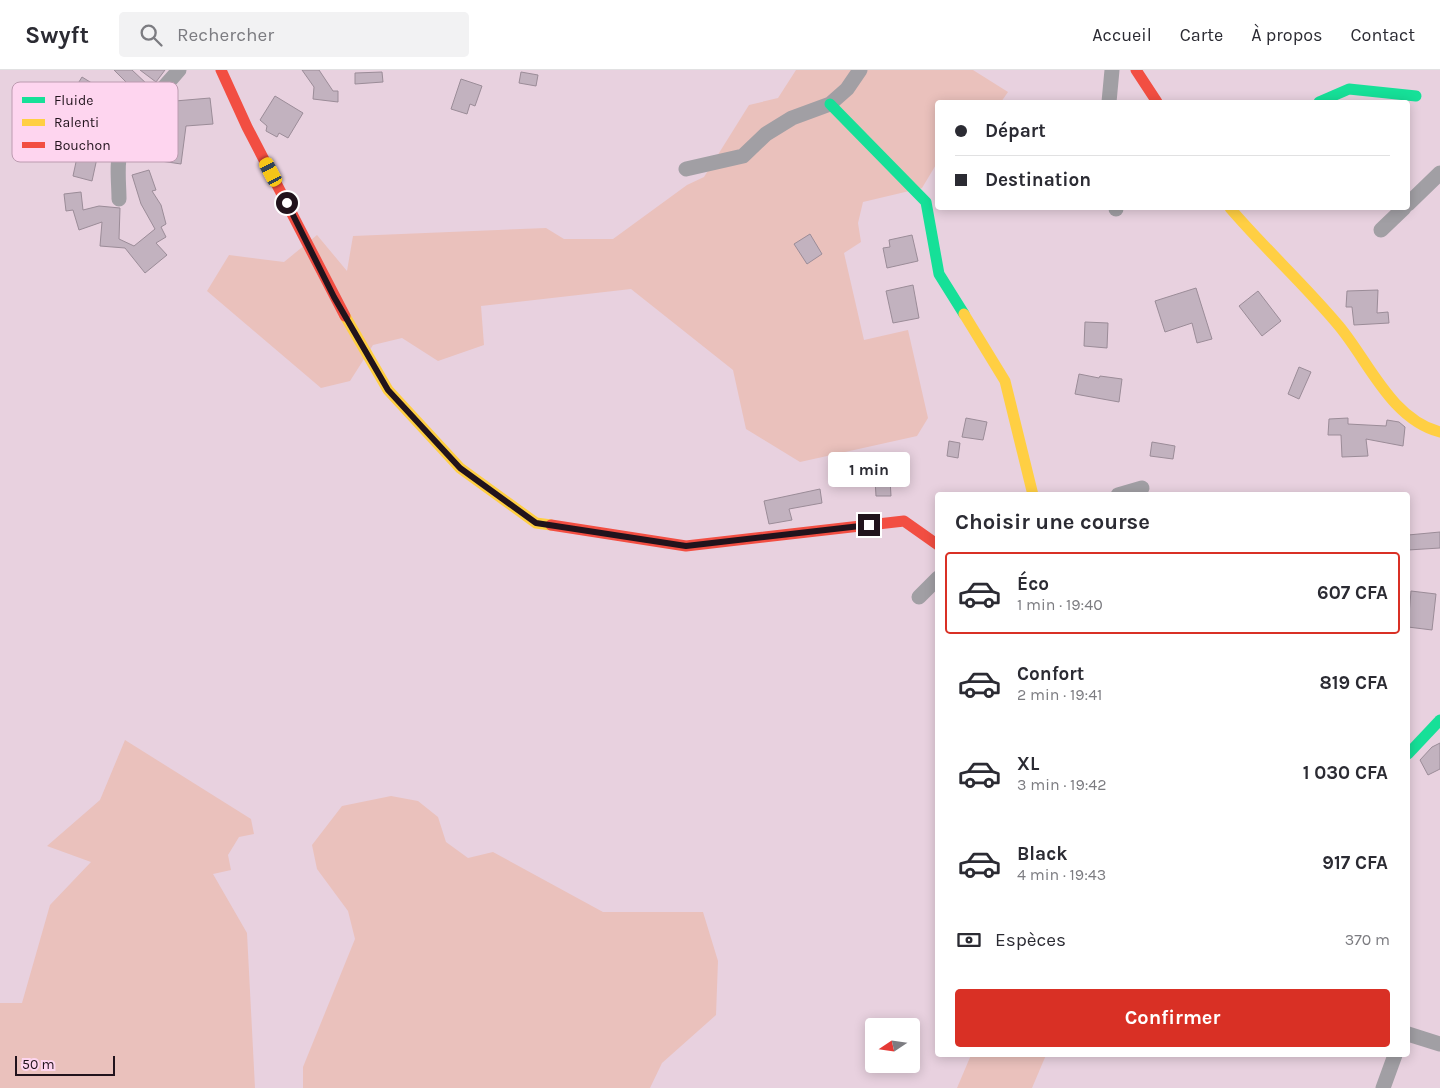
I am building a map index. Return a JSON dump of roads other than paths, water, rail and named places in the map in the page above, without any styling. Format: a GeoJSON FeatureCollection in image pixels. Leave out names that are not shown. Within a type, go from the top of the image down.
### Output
{"type":"FeatureCollection","features":[{"type":"Feature","properties":{"kind":"street"},"geometry":{"type":"LineString","coordinates":[[168,82],[179,70]]}},
{"type":"Feature","properties":{"kind":"street"},"geometry":{"type":"LineString","coordinates":[[221,70],[247,128],[334,297],[388,390],[460,468],[536,523],[686,546],[904,521],[935,543]]}},
{"type":"Feature","properties":{"kind":"street"},"geometry":{"type":"LineString","coordinates":[[686,169],[744,156],[766,134],[785,122],[830,104],[847,89],[860,70]]}},
{"type":"Feature","properties":{"kind":"street"},"geometry":{"type":"LineString","coordinates":[[1108,100],[1112,70]]}},
{"type":"Feature","properties":{"kind":"street"},"geometry":{"type":"LineString","coordinates":[[1136,70],[1156,100]]}},
{"type":"Feature","properties":{"kind":"street"},"geometry":{"type":"LineString","coordinates":[[1323,100],[1348,89],[1416,96]]}},
{"type":"Feature","properties":{"kind":"street"},"geometry":{"type":"LineString","coordinates":[[830,104],[926,202],[939,274],[1005,381],[1032,492]]}},
{"type":"Feature","properties":{"kind":"street"},"geometry":{"type":"LineString","coordinates":[[119,162],[119,199]]}},
{"type":"Feature","properties":{"kind":"street"},"geometry":{"type":"LineString","coordinates":[[1410,202],[1440,173]]}},
{"type":"Feature","properties":{"kind":"street"},"geometry":{"type":"LineString","coordinates":[[1232,210],[1260,243],[1339,326],[1396,405],[1429,429],[1440,432]]}},
{"type":"Feature","properties":{"kind":"street"},"geometry":{"type":"LineString","coordinates":[[1381,230],[1402,210]]}},
{"type":"Feature","properties":{"kind":"street"},"geometry":{"type":"LineString","coordinates":[[1128,492],[1142,488]]}},
{"type":"Feature","properties":{"kind":"street"},"geometry":{"type":"LineString","coordinates":[[919,597],[935,581]]}},
{"type":"Feature","properties":{"kind":"street"},"geometry":{"type":"LineString","coordinates":[[1410,752],[1440,720]]}},
{"type":"Feature","properties":{"kind":"street"},"geometry":{"type":"LineString","coordinates":[[1410,1035],[1440,1044]]}},
{"type":"Feature","properties":{"kind":"street"},"geometry":{"type":"LineString","coordinates":[[1383,1088],[1394,1057]]}}]}
